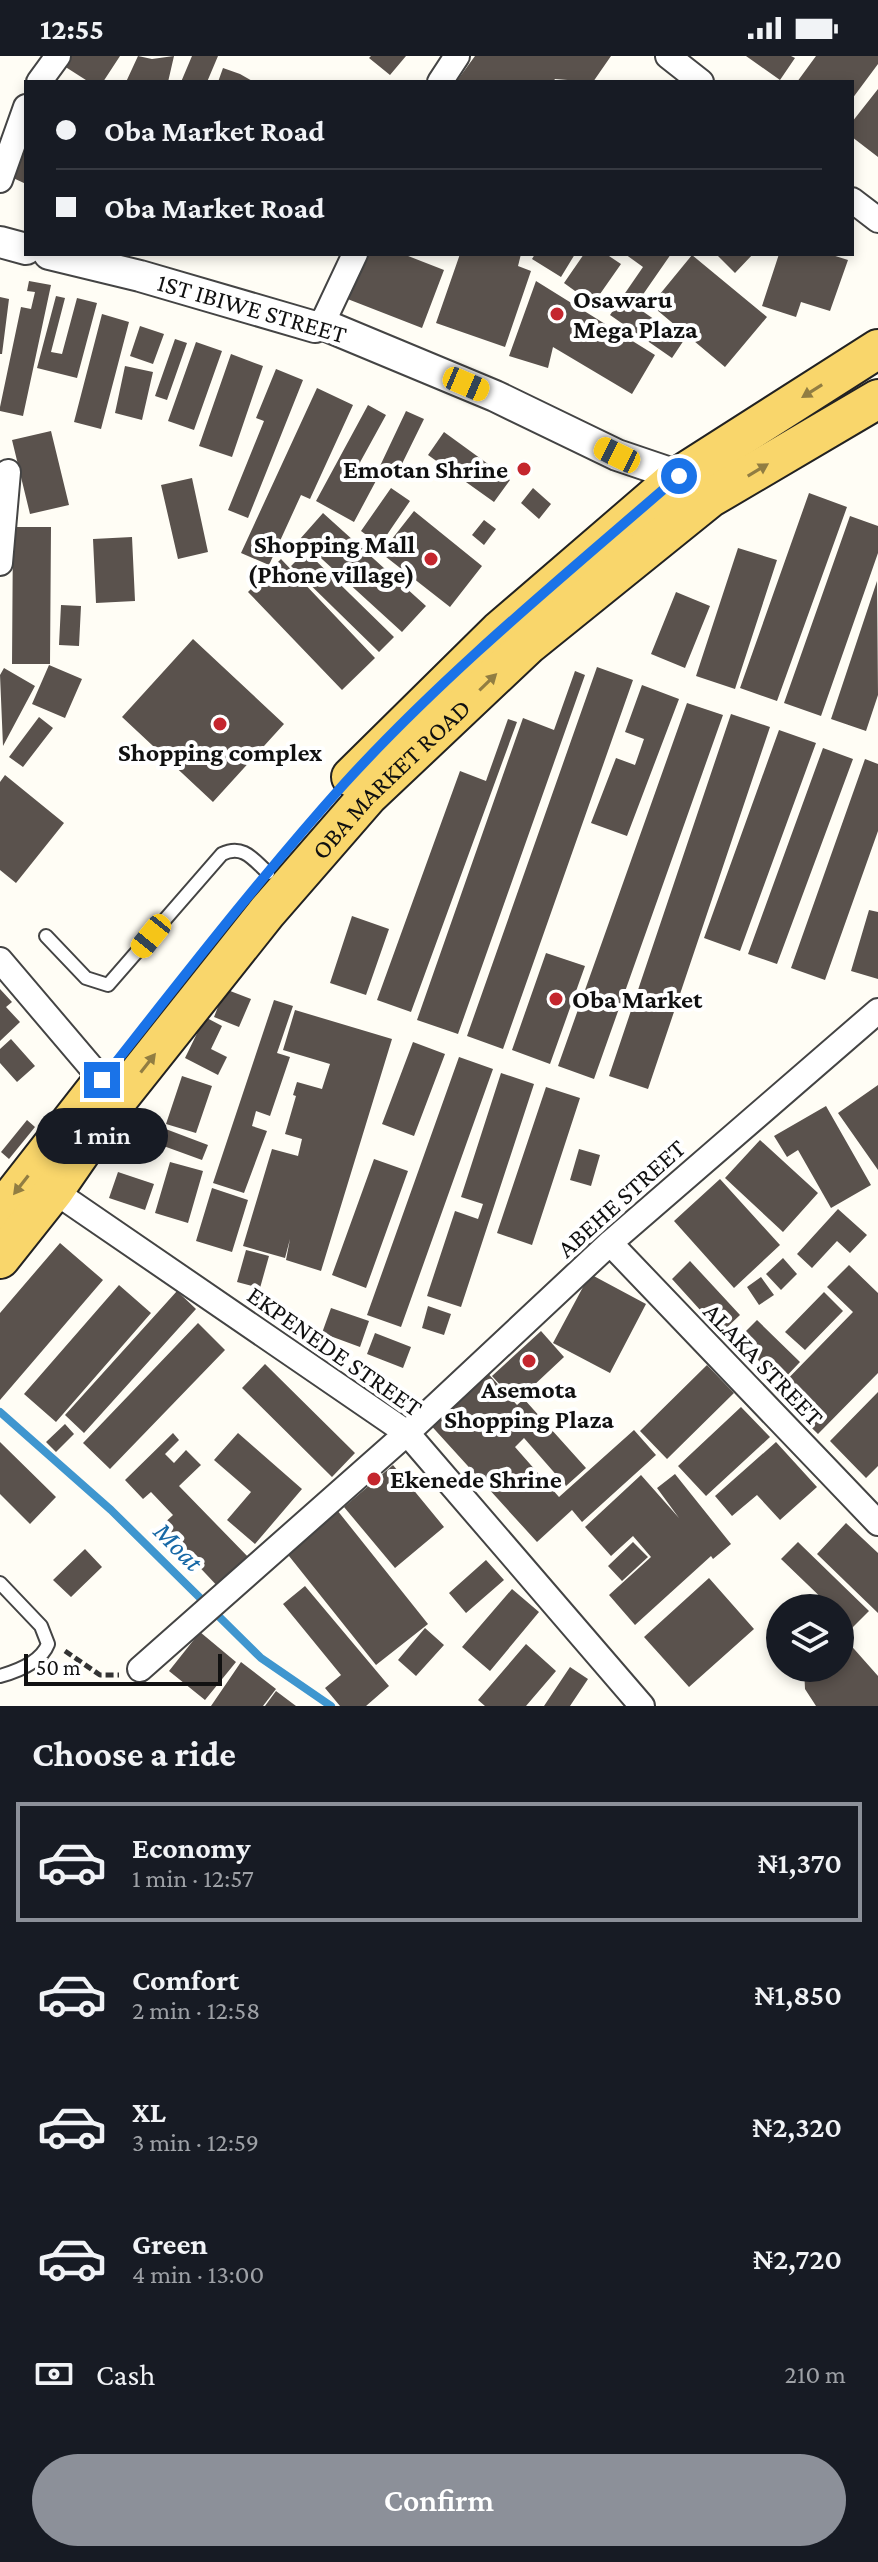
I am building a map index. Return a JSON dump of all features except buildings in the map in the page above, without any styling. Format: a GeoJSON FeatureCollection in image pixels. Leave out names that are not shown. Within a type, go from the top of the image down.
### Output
{"type":"FeatureCollection","features":[{"type":"Feature","properties":{"kind":"main road","name":"OBA MARKET ROAD"},"geometry":{"type":"LineString","coordinates":[[0,1212],[268,873],[346,782],[499,631],[679,476],[878,349]]}},
{"type":"Feature","properties":{"kind":"main road","name":"OBA MARKET ROAD"},"geometry":{"type":"LineString","coordinates":[[0,1259],[54,1191],[112,1107],[258,924],[368,796],[528,645],[710,498],[878,399]]}},
{"type":"Feature","properties":{"kind":"street"},"geometry":{"type":"LineString","coordinates":[[40,80],[58,56]]}},
{"type":"Feature","properties":{"kind":"street"},"geometry":{"type":"LineString","coordinates":[[441,80],[457,56]]}},
{"type":"Feature","properties":{"kind":"street"},"geometry":{"type":"LineString","coordinates":[[668,56],[698,80]]}},
{"type":"Feature","properties":{"kind":"street"},"geometry":{"type":"LineString","coordinates":[[0,180],[24,113]]}},
{"type":"Feature","properties":{"kind":"street"},"geometry":{"type":"LineString","coordinates":[[854,202],[878,220]]}},
{"type":"Feature","properties":{"kind":"street"},"geometry":{"type":"LineString","coordinates":[[0,242],[24,248]]}},
{"type":"Feature","properties":{"kind":"street","name":"1ST IBIWE STREET"},"geometry":{"type":"LineString","coordinates":[[57,256],[140,276],[315,327],[322,324],[495,396],[617,455],[679,476],[710,498]]}},
{"type":"Feature","properties":{"kind":"street"},"geometry":{"type":"LineString","coordinates":[[322,324],[354,256]]}},
{"type":"Feature","properties":{"kind":"street"},"geometry":{"type":"LineString","coordinates":[[0,563],[8,472]]}},
{"type":"Feature","properties":{"kind":"street"},"geometry":{"type":"LineString","coordinates":[[0,960],[102,1080]]}},
{"type":"Feature","properties":{"kind":"street","name":"ABEHE STREET"},"geometry":{"type":"LineString","coordinates":[[140,1669],[407,1433],[610,1243],[878,1011]]}},
{"type":"Feature","properties":{"kind":"street","name":"EKPENEDE STREET"},"geometry":{"type":"LineString","coordinates":[[54,1191],[407,1433],[642,1706]]}},
{"type":"Feature","properties":{"kind":"street","name":"ALAKA STREET"},"geometry":{"type":"LineString","coordinates":[[610,1243],[878,1523]]}},
{"type":"Feature","properties":{"kind":"lane"},"geometry":{"type":"LineString","coordinates":[[46,936],[86,978],[108,985],[222,854],[233,848],[243,851],[268,873]]}},
{"type":"Feature","properties":{"kind":"lane"},"geometry":{"type":"LineString","coordinates":[[0,1583],[46,1634],[44,1653],[16,1671],[0,1676]]}},
{"type":"Feature","properties":{"kind":"path"},"geometry":{"type":"LineString","coordinates":[[46,1634],[100,1675],[115,1676],[140,1669]]}},
{"type":"Feature","properties":{"kind":"waterway","name":"Moat"},"geometry":{"type":"LineString","coordinates":[[0,1412],[111,1510],[261,1658],[331,1706]]}},
{"type":"Feature","properties":{"kind":"place","name":"Osawaru Mega Plaza"},"geometry":{"type":"Point","coordinates":[557,314]}},
{"type":"Feature","properties":{"kind":"place","name":"Emotan Shrine"},"geometry":{"type":"Point","coordinates":[524,469]}},
{"type":"Feature","properties":{"kind":"place","name":"Shopping Mall (Phone village)"},"geometry":{"type":"Point","coordinates":[431,559]}},
{"type":"Feature","properties":{"kind":"place","name":"Shopping complex"},"geometry":{"type":"Point","coordinates":[220,724]}},
{"type":"Feature","properties":{"kind":"place","name":"Oba Market"},"geometry":{"type":"Point","coordinates":[556,999]}},
{"type":"Feature","properties":{"kind":"place","name":"Asemota Shopping Plaza"},"geometry":{"type":"Point","coordinates":[529,1361]}},
{"type":"Feature","properties":{"kind":"place","name":"Ekenede Shrine"},"geometry":{"type":"Point","coordinates":[374,1479]}},
{"type":"Feature","properties":{"kind":"route"},"geometry":{"type":"LineString","coordinates":[[102,1080],[247,898],[346,782],[499,631],[679,476]]}}]}
